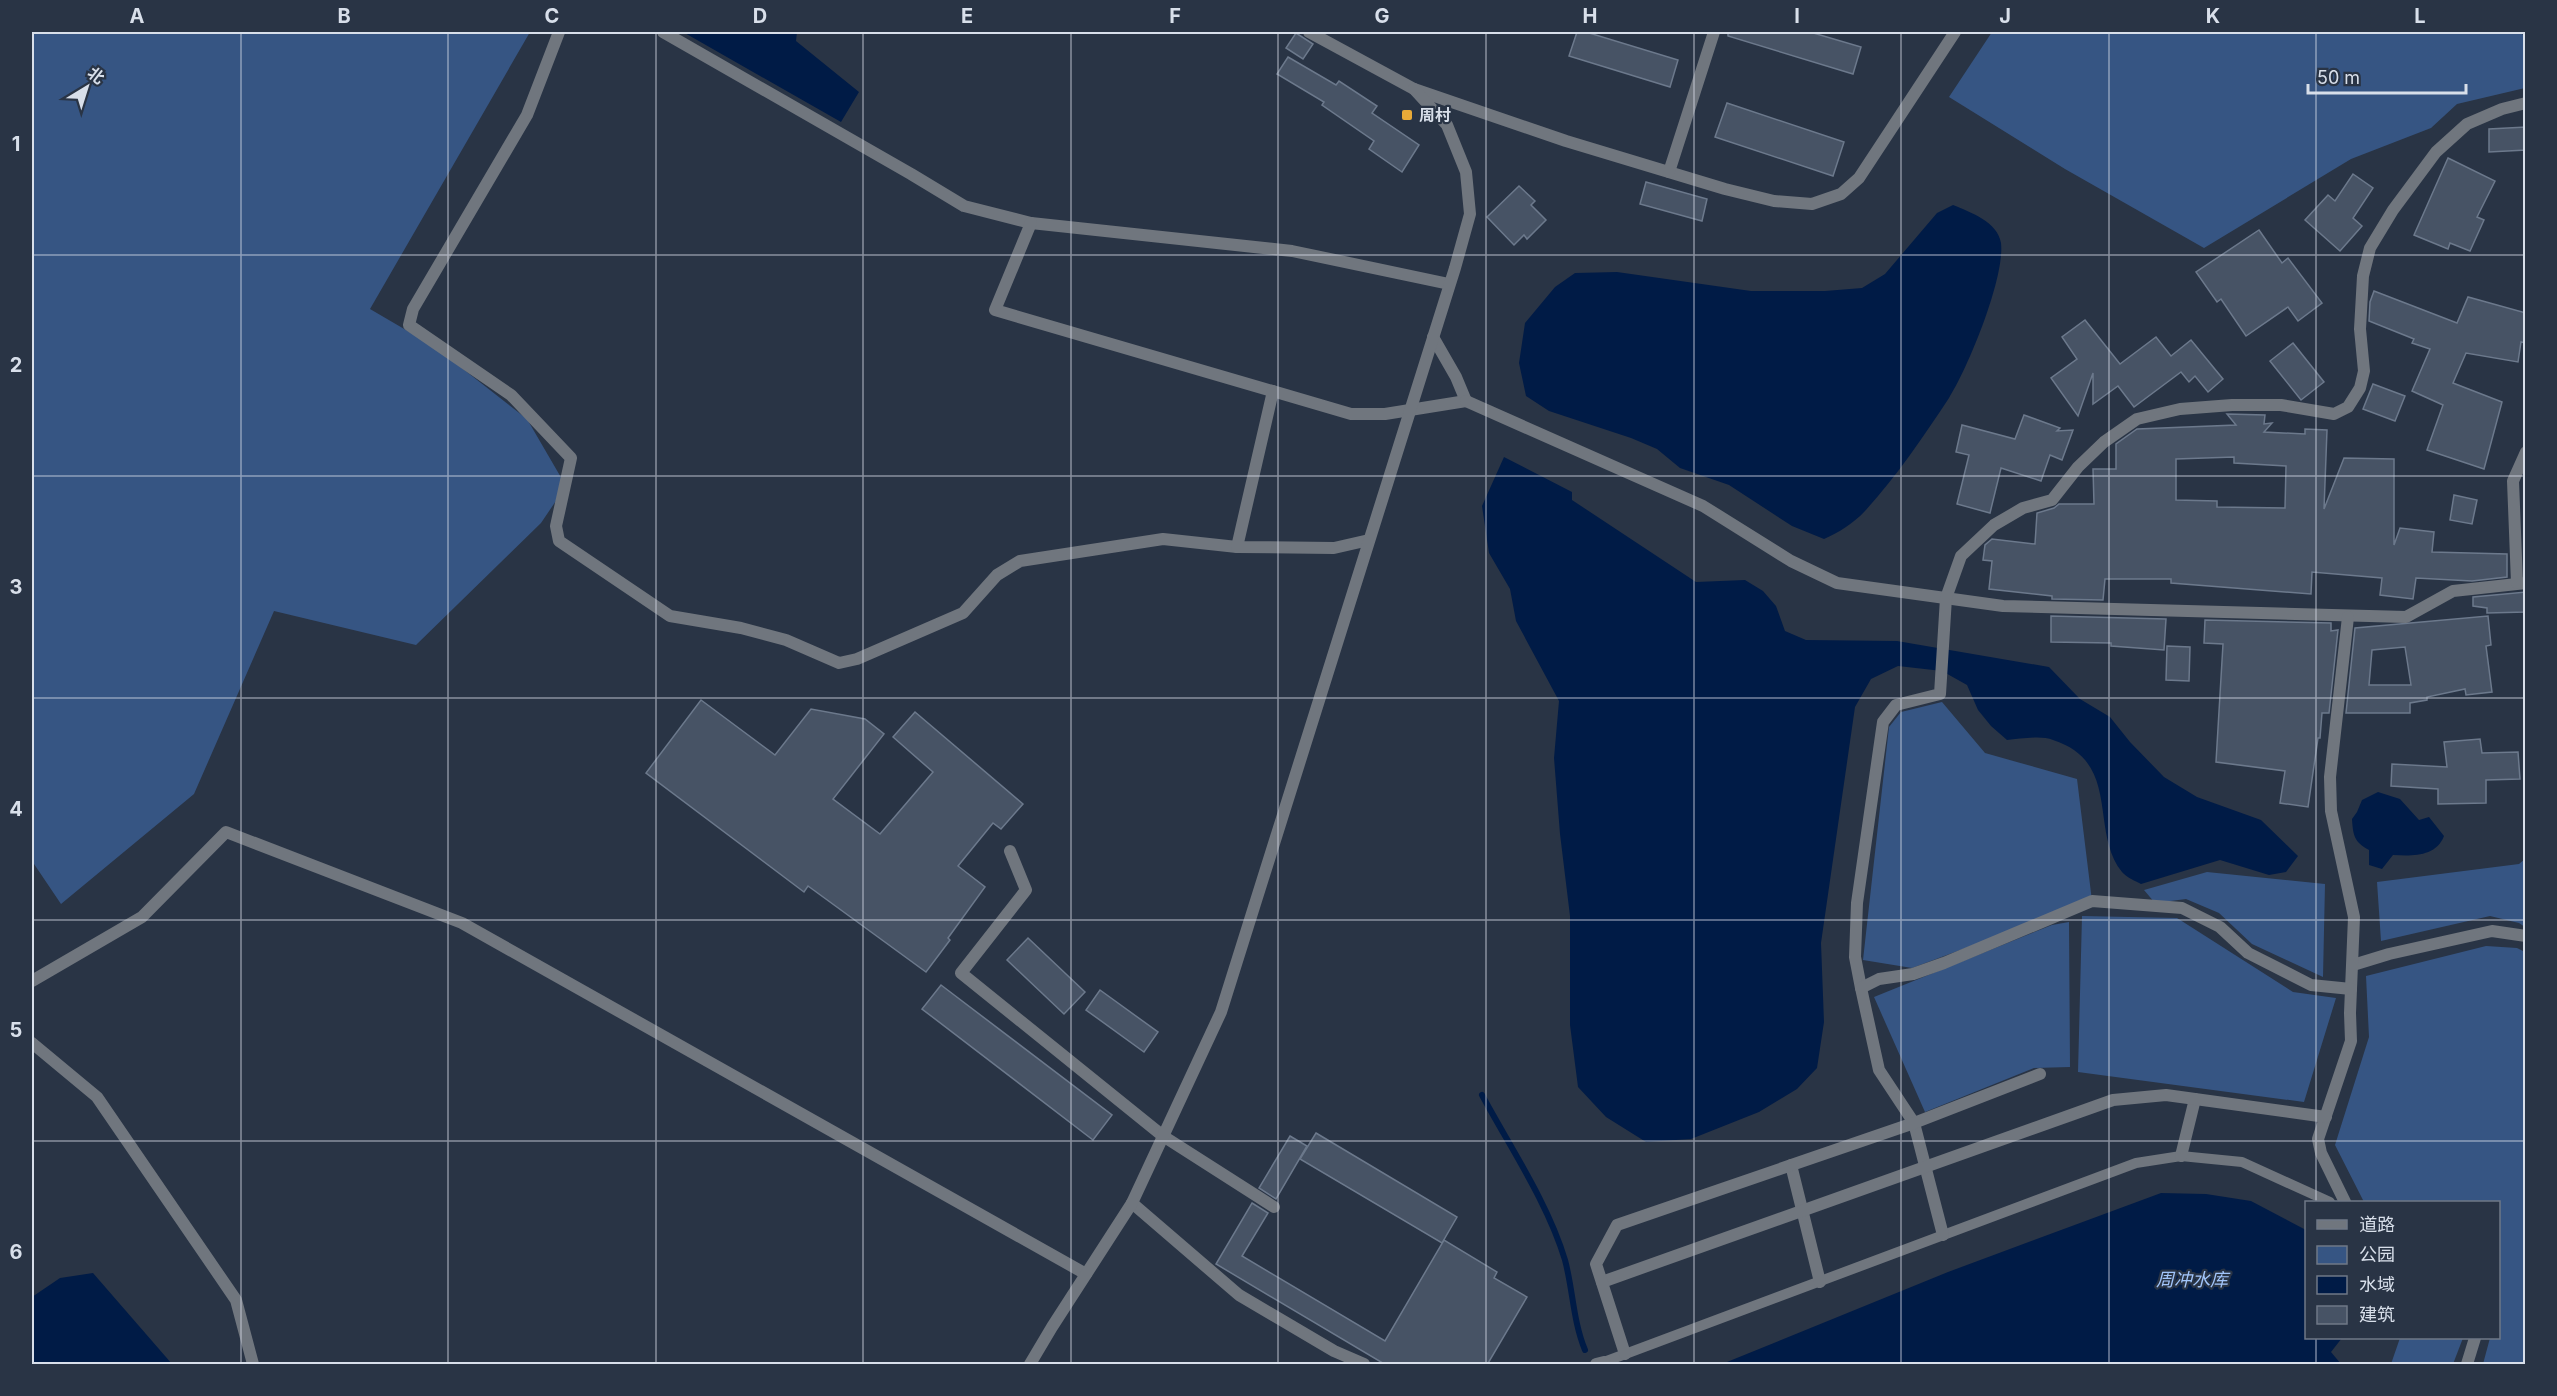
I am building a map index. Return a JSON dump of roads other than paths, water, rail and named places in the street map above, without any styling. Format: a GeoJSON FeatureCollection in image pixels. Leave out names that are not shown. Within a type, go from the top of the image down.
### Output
{"type":"FeatureCollection","features":[{"type":"Feature","properties":{"kind":"street"},"geometry":{"type":"LineString","coordinates":[[559,32],[526,115],[413,309],[409,325],[511,395],[571,458],[556,526],[559,541],[670,616],[741,628],[786,640],[839,663],[857,659],[963,613],[997,575],[1020,561],[1163,539],[1237,547],[1334,548],[1369,540]]}},
{"type":"Feature","properties":{"kind":"street"},"geometry":{"type":"LineString","coordinates":[[663,32],[964,206],[1031,223],[1292,251],[1449,284]]}},
{"type":"Feature","properties":{"kind":"street"},"geometry":{"type":"LineString","coordinates":[[1308,32],[1414,89],[1566,141],[1774,201],[1812,204],[1841,194],[1858,178],[1955,32]]}},
{"type":"Feature","properties":{"kind":"street"},"geometry":{"type":"LineString","coordinates":[[1669,172],[1714,32]]}},
{"type":"Feature","properties":{"kind":"street"},"geometry":{"type":"LineString","coordinates":[[1030,1365],[1132,1203],[1221,1012],[1449,284],[1470,214],[1466,172],[1447,125],[1414,89]]}},
{"type":"Feature","properties":{"kind":"street"},"geometry":{"type":"LineString","coordinates":[[1943,1235],[1914,1123],[1879,1070],[1855,957],[1857,903],[1883,722],[1896,705],[1940,694],[1946,598],[1961,556],[1994,525],[2023,508],[2052,500],[2078,467],[2104,442],[2137,419],[2180,409],[2232,405],[2282,405],[2334,414],[2348,407],[2360,388],[2364,371],[2361,318],[2363,276],[2370,248],[2393,210],[2436,152],[2467,124],[2502,109],[2526,103]]}},
{"type":"Feature","properties":{"kind":"street"},"geometry":{"type":"LineString","coordinates":[[1031,223],[995,310],[1351,414],[1385,414],[1466,401],[1703,506],[1791,561],[1837,583],[2002,606],[2406,617],[2452,591],[2521,583],[2513,481],[2526,452]]}},
{"type":"Feature","properties":{"kind":"street"},"geometry":{"type":"LineString","coordinates":[[1433,337],[1456,377],[1466,401]]}},
{"type":"Feature","properties":{"kind":"street"},"geometry":{"type":"LineString","coordinates":[[1237,547],[1273,391]]}},
{"type":"Feature","properties":{"kind":"street"},"geometry":{"type":"LineString","coordinates":[[2344,1201],[2321,1153],[2318,1139],[2351,1041],[2354,917],[2331,811],[2330,777],[2348,617]]}},
{"type":"Feature","properties":{"kind":"street"},"geometry":{"type":"LineString","coordinates":[[32,981],[142,917],[225,832],[462,923],[1086,1274]]}},
{"type":"Feature","properties":{"kind":"street"},"geometry":{"type":"LineString","coordinates":[[1010,851],[1026,890],[961,973],[1163,1136],[1274,1207]]}},
{"type":"Feature","properties":{"kind":"street"},"geometry":{"type":"LineString","coordinates":[[1861,988],[1878,979],[1913,974],[1944,963],[2092,900],[2182,908],[2220,927],[2248,953],[2311,985],[2351,989]]}},
{"type":"Feature","properties":{"kind":"street"},"geometry":{"type":"LineString","coordinates":[[2353,965],[2389,954],[2492,931],[2526,936]]}},
{"type":"Feature","properties":{"kind":"street"},"geometry":{"type":"LineString","coordinates":[[32,1043],[97,1097],[236,1300],[253,1365]]}},
{"type":"Feature","properties":{"kind":"street"},"geometry":{"type":"LineString","coordinates":[[1625,1354],[1596,1264],[1617,1225],[1914,1123],[2040,1074]]}},
{"type":"Feature","properties":{"kind":"street"},"geometry":{"type":"LineString","coordinates":[[1602,1282],[2113,1100],[2166,1095],[2326,1117]]}},
{"type":"Feature","properties":{"kind":"street"},"geometry":{"type":"LineString","coordinates":[[2181,1156],[2195,1099]]}},
{"type":"Feature","properties":{"kind":"street"},"geometry":{"type":"LineString","coordinates":[[1791,1165],[1820,1282]]}},
{"type":"Feature","properties":{"kind":"street"},"geometry":{"type":"LineString","coordinates":[[1132,1203],[1239,1295],[1334,1351],[1364,1365]]}},
{"type":"Feature","properties":{"kind":"street"},"geometry":{"type":"LineString","coordinates":[[2467,1365],[2475,1339]]}},
{"type":"Feature","properties":{"kind":"lane"},"geometry":{"type":"LineString","coordinates":[[1600,1363],[2136,1162],[2181,1156],[2242,1162],[2326,1201]]}},
{"type":"Feature","properties":{"kind":"water"},"geometry":{"type":"Polygon","coordinates":[[[683,32],[797,32],[796,41],[859,92],[841,122],[683,32]]]}},
{"type":"Feature","properties":{"kind":"water"},"geometry":{"type":"Polygon","coordinates":[[[1953,205],[1989,224],[1995,229],[2001,243],[1997,278],[1984,322],[1957,384],[1909,456],[1861,515],[1846,527],[1824,539],[1792,526],[1729,485],[1680,468],[1657,449],[1549,411],[1526,396],[1519,363],[1525,323],[1555,287],[1575,273],[1617,272],[1751,291],[1825,291],[1862,288],[1885,274],[1937,213],[1953,205]]]}},
{"type":"Feature","properties":{"kind":"water"},"geometry":{"type":"Polygon","coordinates":[[[1504,457],[1572,492],[1572,500],[1696,582],[1745,580],[1763,591],[1776,606],[1785,631],[1806,640],[1897,641],[2049,667],[2080,699],[2110,717],[2130,742],[2164,777],[2197,797],[2261,820],[2298,856],[2286,872],[2269,875],[2220,860],[2141,884],[2122,872],[2112,855],[2096,781],[2088,764],[2074,750],[2043,738],[2007,740],[1978,710],[1967,685],[1942,671],[1898,666],[1871,679],[1855,707],[1821,943],[1824,1022],[1817,1068],[1797,1089],[1759,1112],[1691,1139],[1646,1142],[1606,1117],[1578,1087],[1570,1025],[1570,916],[1554,758],[1559,701],[1516,621],[1510,589],[1489,553],[1482,506],[1504,457]]]}},
{"type":"Feature","properties":{"kind":"water"},"geometry":{"type":"Polygon","coordinates":[[[2378,792],[2400,799],[2419,820],[2429,817],[2444,836],[2440,843],[2423,854],[2393,855],[2382,869],[2369,865],[2369,850],[2355,837],[2352,819],[2362,800],[2378,792]]]}},
{"type":"Feature","properties":{"kind":"water","name":"周冲水库"},"geometry":{"type":"Polygon","coordinates":[[[2161,1193],[2206,1194],[2251,1201],[2305,1229],[2305,1339],[2341,1339],[2331,1352],[2341,1364],[1722,1364],[1948,1272],[2161,1193]]]}},
{"type":"Feature","properties":{"kind":"water"},"geometry":{"type":"Polygon","coordinates":[[[93,1273],[172,1364],[32,1364],[32,1297],[60,1278],[93,1273]]]}},
{"type":"Feature","properties":{"kind":"waterway"},"geometry":{"type":"LineString","coordinates":[[1482,1095],[1539,1196],[1558,1239],[1568,1271],[1578,1328],[1585,1350]]}},
{"type":"Feature","properties":{"kind":"place","name":"周村"},"geometry":{"type":"Point","coordinates":[1407,115]}}]}
